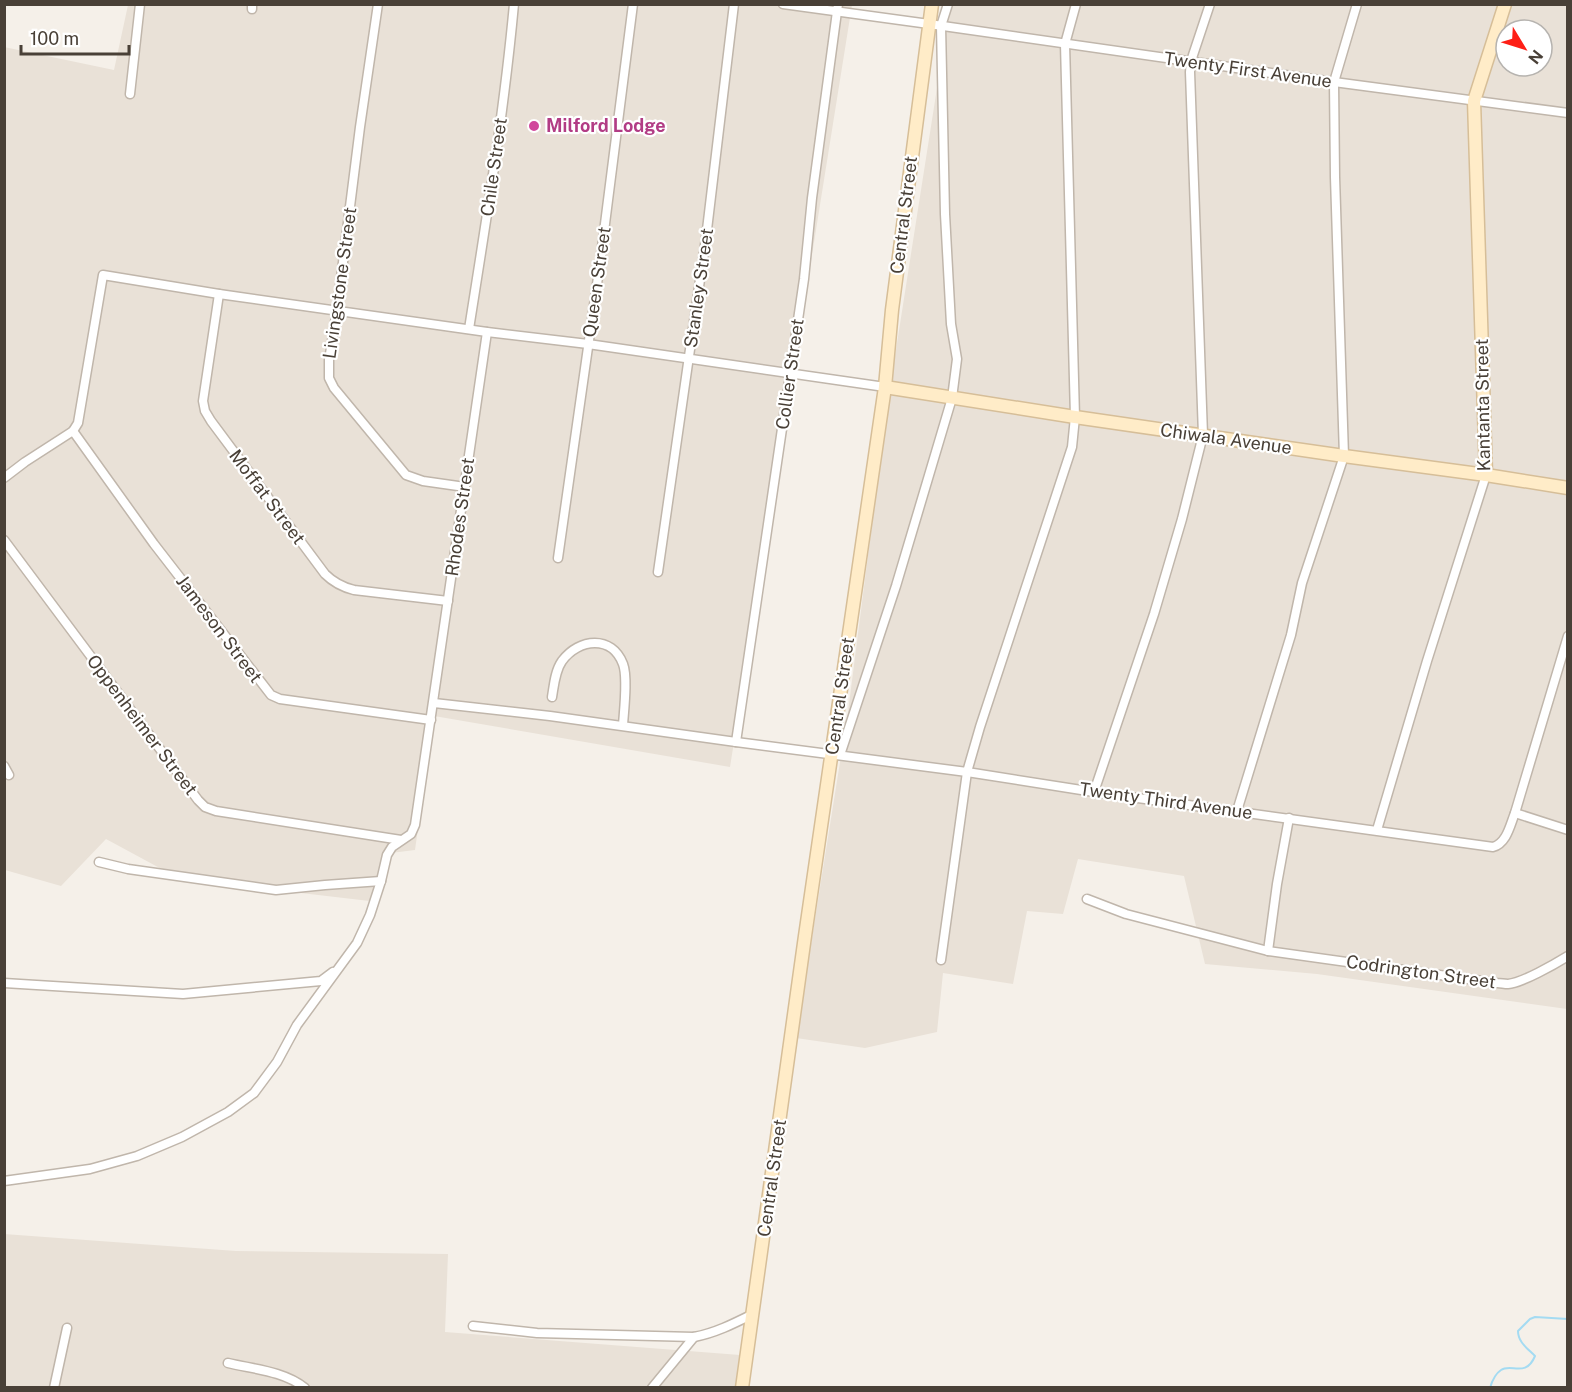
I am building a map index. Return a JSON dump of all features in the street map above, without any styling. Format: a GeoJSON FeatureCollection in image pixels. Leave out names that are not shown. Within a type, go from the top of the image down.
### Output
{"type":"FeatureCollection","features":[{"type":"Feature","properties":{"kind":"street"},"geometry":{"type":"LineString","coordinates":[[130,94],[140,4]]}},
{"type":"Feature","properties":{"kind":"street","name":"Livingstone Street"},"geometry":{"type":"LineString","coordinates":[[378,4],[328,371],[329,378],[334,388],[406,475],[413,479],[465,488]]}},
{"type":"Feature","properties":{"kind":"street","name":"Chile Street"},"geometry":{"type":"LineString","coordinates":[[469,329],[495,165],[510,55],[514,4]]}},
{"type":"Feature","properties":{"kind":"street","name":"Queen Street"},"geometry":{"type":"LineString","coordinates":[[558,558],[617,140],[633,4]]}},
{"type":"Feature","properties":{"kind":"street","name":"Stanley Street"},"geometry":{"type":"LineString","coordinates":[[658,572],[706,238],[734,4]]}},
{"type":"Feature","properties":{"kind":"street","name":"Twenty First Avenue"},"geometry":{"type":"LineString","coordinates":[[783,4],[838,8],[1065,44],[1568,113]]}},
{"type":"Feature","properties":{"kind":"street","name":"Central Street"},"geometry":{"type":"LineString","coordinates":[[742,1388],[836,755],[885,387],[892,310],[935,25],[932,4]]}},
{"type":"Feature","properties":{"kind":"street"},"geometry":{"type":"LineString","coordinates":[[836,755],[896,586],[952,398],[957,359],[951,324],[935,25],[948,4]]}},
{"type":"Feature","properties":{"kind":"street"},"geometry":{"type":"LineString","coordinates":[[941,960],[967,772],[1072,447],[1076,417],[1065,44],[1076,4]]}},
{"type":"Feature","properties":{"kind":"street"},"geometry":{"type":"LineString","coordinates":[[1094,792],[1154,614],[1182,519],[1203,435],[1190,72],[1191,61],[1210,4]]}},
{"type":"Feature","properties":{"kind":"street"},"geometry":{"type":"LineString","coordinates":[[1237,811],[1291,635],[1302,583],[1344,456],[1334,82],[1357,4]]}},
{"type":"Feature","properties":{"kind":"street","name":"Kantanta Street"},"geometry":{"type":"LineString","coordinates":[[1377,830],[1427,661],[1486,475],[1474,101],[1505,4]]}},
{"type":"Feature","properties":{"kind":"street","name":"Collier Street"},"geometry":{"type":"LineString","coordinates":[[735,742],[804,279],[812,198],[838,8]]}},
{"type":"Feature","properties":{"kind":"street"},"geometry":{"type":"LineString","coordinates":[[4,478],[73,431],[78,423],[103,276],[885,387]]}},
{"type":"Feature","properties":{"kind":"street","name":"Moffat Street"},"geometry":{"type":"LineString","coordinates":[[219,294],[203,401],[205,411],[232,450],[331,580],[354,590],[448,601]]}},
{"type":"Feature","properties":{"kind":"street","name":"Rhodes Street"},"geometry":{"type":"LineString","coordinates":[[4,1181],[90,1169],[137,1156],[182,1137],[228,1112],[254,1093],[277,1062],[297,1025],[357,943],[370,915],[387,855],[392,847],[411,834],[415,825],[487,332]]}},
{"type":"Feature","properties":{"kind":"street","name":"Chiwala Avenue"},"geometry":{"type":"LineString","coordinates":[[885,387],[1568,488]]}},
{"type":"Feature","properties":{"kind":"street","name":"Jameson Street"},"geometry":{"type":"LineString","coordinates":[[73,431],[154,544],[271,695],[280,699],[431,720]]}},
{"type":"Feature","properties":{"kind":"street","name":"Oppenheimer Street"},"geometry":{"type":"LineString","coordinates":[[4,540],[205,807],[216,811],[401,840]]}},
{"type":"Feature","properties":{"kind":"street"},"geometry":{"type":"LineString","coordinates":[[1568,636],[1515,813],[1568,830]]}},
{"type":"Feature","properties":{"kind":"street"},"geometry":{"type":"LineString","coordinates":[[552,697],[558,669],[567,656],[582,644],[591,642],[605,645],[618,655],[624,667],[623,725]]}},
{"type":"Feature","properties":{"kind":"street","name":"Twenty Third Avenue"},"geometry":{"type":"LineString","coordinates":[[434,703],[623,725],[1493,847],[1499,845],[1504,839],[1515,813]]}},
{"type":"Feature","properties":{"kind":"street"},"geometry":{"type":"LineString","coordinates":[[1268,951],[1289,818]]}},
{"type":"Feature","properties":{"kind":"street"},"geometry":{"type":"LineString","coordinates":[[99,862],[128,869],[276,890],[381,882]]}},
{"type":"Feature","properties":{"kind":"street","name":"Codrington Street"},"geometry":{"type":"LineString","coordinates":[[1087,899],[1126,914],[1268,951],[1508,984],[1568,956]]}},
{"type":"Feature","properties":{"kind":"street"},"geometry":{"type":"LineString","coordinates":[[4,983],[183,994],[321,981],[342,966]]}},
{"type":"Feature","properties":{"kind":"street"},"geometry":{"type":"LineString","coordinates":[[472,1326],[537,1333],[694,1337],[720,1330],[753,1314]]}},
{"type":"Feature","properties":{"kind":"street"},"geometry":{"type":"LineString","coordinates":[[54,1388],[67,1328]]}},
{"type":"Feature","properties":{"kind":"street"},"geometry":{"type":"LineString","coordinates":[[652,1388],[694,1337]]}},
{"type":"Feature","properties":{"kind":"street"},"geometry":{"type":"LineString","coordinates":[[228,1363],[290,1378],[305,1388]]}},
{"type":"Feature","properties":{"kind":"shaded area"},"geometry":{"type":"Polygon","coordinates":[[[128,5],[852,5],[730,767],[434,716],[415,850],[391,853],[378,902],[180,879],[106,839],[61,886],[5,870],[4,47],[114,70],[128,5]]]}},
{"type":"Feature","properties":{"kind":"shaded area"},"geometry":{"type":"Polygon","coordinates":[[[950,5],[1567,5],[1567,1009],[1317,974],[1205,964],[1184,876],[1078,859],[1063,914],[1027,911],[1013,984],[943,973],[937,1032],[865,1048],[796,1038],[848,712],[887,407],[950,5]]]}},
{"type":"Feature","properties":{"kind":"shaded area"},"geometry":{"type":"Polygon","coordinates":[[[4,1234],[236,1251],[448,1254],[445,1332],[740,1355],[735,1387],[5,1387],[4,1234]]]}},
{"type":"Feature","properties":{"kind":"waterway"},"geometry":{"type":"LineString","coordinates":[[1490,1388],[1494,1378],[1501,1370],[1523,1368],[1531,1363],[1535,1356],[1521,1342],[1518,1335],[1518,1331],[1530,1319],[1535,1317],[1568,1319]]}},
{"type":"Feature","properties":{"kind":"place","name":"Milford Lodge"},"geometry":{"type":"Point","coordinates":[534,126]}}]}
